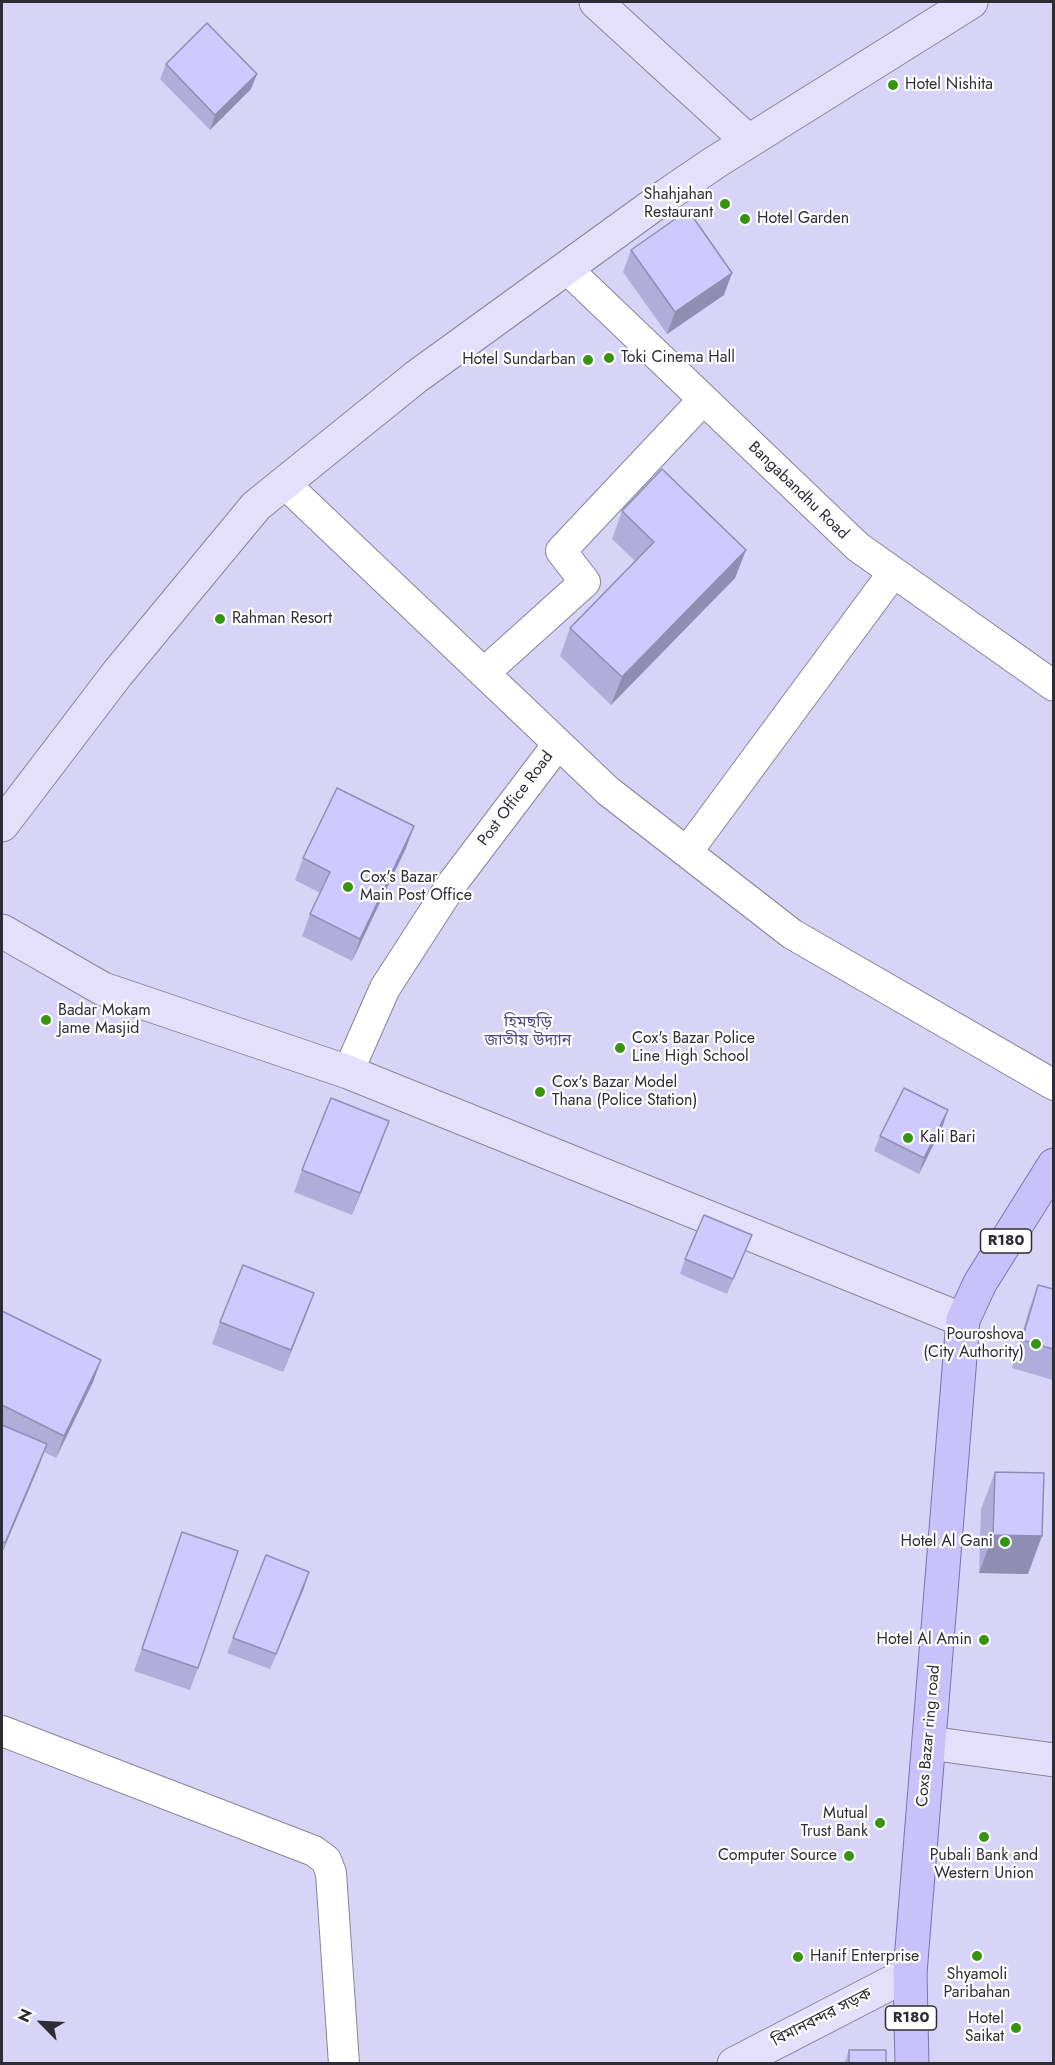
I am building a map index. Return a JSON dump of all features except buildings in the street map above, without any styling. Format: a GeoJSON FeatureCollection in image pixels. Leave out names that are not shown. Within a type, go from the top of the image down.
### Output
{"type":"FeatureCollection","features":[{"type":"Feature","properties":{"kind":"main road","name":"R180"},"geometry":{"type":"LineString","coordinates":[[963,1320],[980,1284],[1050,1175]]}},
{"type":"Feature","properties":{"kind":"main road","name":"Coxs Bazar ring road"},"geometry":{"type":"LineString","coordinates":[[910,1973],[963,1320]]}},
{"type":"Feature","properties":{"kind":"main road","name":"R180"},"geometry":{"type":"LineString","coordinates":[[910,1973],[912,2064]]}},
{"type":"Feature","properties":{"kind":"street"},"geometry":{"type":"LineString","coordinates":[[596,2],[748,141]]}},
{"type":"Feature","properties":{"kind":"street"},"geometry":{"type":"LineString","coordinates":[[2,825],[117,674],[256,506],[416,377],[667,195],[748,141],[971,2]]}},
{"type":"Feature","properties":{"kind":"street","name":"Bangabandhu Road"},"geometry":{"type":"LineString","coordinates":[[566,268],[858,547],[1053,686]]}},
{"type":"Feature","properties":{"kind":"street"},"geometry":{"type":"LineString","coordinates":[[484,672],[585,582],[561,551],[703,400]]}},
{"type":"Feature","properties":{"kind":"street"},"geometry":{"type":"LineString","coordinates":[[284,483],[608,792],[792,934],[1053,1086]]}},
{"type":"Feature","properties":{"kind":"street"},"geometry":{"type":"LineString","coordinates":[[687,852],[893,573]]}},
{"type":"Feature","properties":{"kind":"street","name":"Post Office Road"},"geometry":{"type":"LineString","coordinates":[[348,1072],[385,988],[454,881],[558,744]]}},
{"type":"Feature","properties":{"kind":"street"},"geometry":{"type":"LineString","coordinates":[[2,931],[103,988],[348,1072],[963,1320]]}},
{"type":"Feature","properties":{"kind":"street"},"geometry":{"type":"LineString","coordinates":[[2,1731],[314,1851],[326,1860],[332,1873],[344,2064]]}},
{"type":"Feature","properties":{"kind":"street"},"geometry":{"type":"LineString","coordinates":[[928,1743],[1053,1760]]}},
{"type":"Feature","properties":{"kind":"street","name":"বিমানবন্দর সড়ক"},"geometry":{"type":"LineString","coordinates":[[735,2064],[910,1973]]}},
{"type":"Feature","properties":{"kind":"green space","name":"হিমছড়ি জাতীয় উদ্যান"},"geometry":{"type":"Polygon","coordinates":[[[2,2],[1053,2],[1053,2063],[2,2063],[2,2]]]}},
{"type":"Feature","properties":{"kind":"place","name":"Hotel Nishita"},"geometry":{"type":"Point","coordinates":[893,85]}},
{"type":"Feature","properties":{"kind":"place","name":"Shahjahan Restaurant"},"geometry":{"type":"Point","coordinates":[725,204]}},
{"type":"Feature","properties":{"kind":"place","name":"Hotel Garden"},"geometry":{"type":"Point","coordinates":[745,219]}},
{"type":"Feature","properties":{"kind":"place","name":"Toki Cinema Hall"},"geometry":{"type":"Point","coordinates":[609,358]}},
{"type":"Feature","properties":{"kind":"place","name":"Hotel Sundarban"},"geometry":{"type":"Point","coordinates":[588,360]}},
{"type":"Feature","properties":{"kind":"place","name":"Rahman Resort"},"geometry":{"type":"Point","coordinates":[220,619]}},
{"type":"Feature","properties":{"kind":"place","name":"Cox's Bazar Main Post Office"},"geometry":{"type":"Point","coordinates":[348,887]}},
{"type":"Feature","properties":{"kind":"place","name":"Badar Mokam Jame Masjid"},"geometry":{"type":"Point","coordinates":[46,1020]}},
{"type":"Feature","properties":{"kind":"place","name":"Cox's Bazar Police Line High School"},"geometry":{"type":"Point","coordinates":[620,1048]}},
{"type":"Feature","properties":{"kind":"place","name":"Cox's Bazar Model Thana (Police Station)"},"geometry":{"type":"Point","coordinates":[540,1092]}},
{"type":"Feature","properties":{"kind":"place","name":"Kali Bari"},"geometry":{"type":"Point","coordinates":[908,1138]}},
{"type":"Feature","properties":{"kind":"place","name":"Pouroshova (City Authority)"},"geometry":{"type":"Point","coordinates":[1036,1344]}},
{"type":"Feature","properties":{"kind":"place","name":"Hotel Al Gani"},"geometry":{"type":"Point","coordinates":[1005,1542]}},
{"type":"Feature","properties":{"kind":"place","name":"Hotel Al Amin"},"geometry":{"type":"Point","coordinates":[984,1640]}},
{"type":"Feature","properties":{"kind":"place","name":"Mutual Trust Bank"},"geometry":{"type":"Point","coordinates":[880,1823]}},
{"type":"Feature","properties":{"kind":"place","name":"Pubali Bank and Western Union"},"geometry":{"type":"Point","coordinates":[984,1837]}},
{"type":"Feature","properties":{"kind":"place","name":"Computer Source"},"geometry":{"type":"Point","coordinates":[849,1856]}},
{"type":"Feature","properties":{"kind":"place","name":"Shyamoli Paribahan"},"geometry":{"type":"Point","coordinates":[977,1956]}},
{"type":"Feature","properties":{"kind":"place","name":"Hanif Enterprise"},"geometry":{"type":"Point","coordinates":[798,1957]}},
{"type":"Feature","properties":{"kind":"place","name":"Hotel Saikat"},"geometry":{"type":"Point","coordinates":[1016,2028]}}]}
